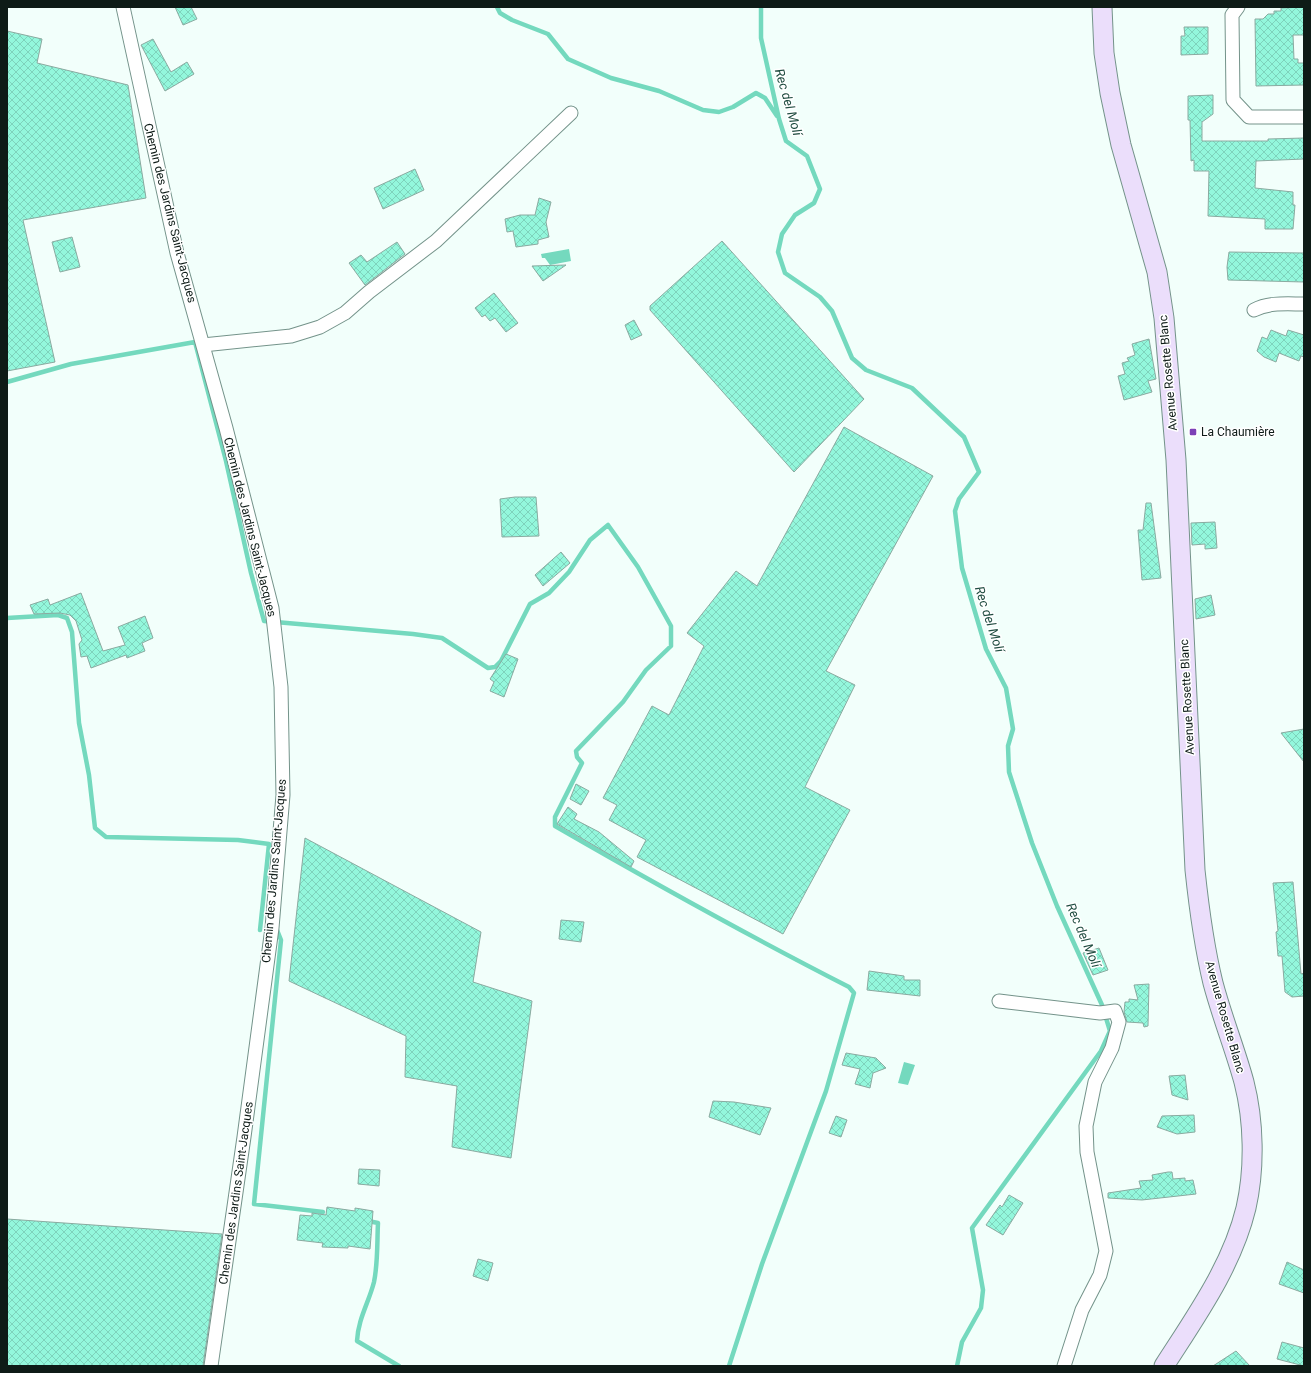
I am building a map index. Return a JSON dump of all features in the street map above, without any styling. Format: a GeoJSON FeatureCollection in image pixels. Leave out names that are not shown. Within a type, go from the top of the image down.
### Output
{"type":"FeatureCollection","features":[{"type":"Feature","properties":{"kind":"main road","name":"Avenue Rosette Blanc"},"geometry":{"type":"LineString","coordinates":[[1102,7],[1104,53],[1110,92],[1121,145],[1157,272],[1164,318],[1176,460],[1195,870],[1200,922],[1214,984],[1244,1083],[1250,1119],[1252,1154],[1250,1187],[1246,1208],[1238,1235],[1227,1262],[1164,1366]]}},
{"type":"Feature","properties":{"kind":"street","name":"Chemin des Jardins Saint-Jacques"},"geometry":{"type":"LineString","coordinates":[[123,7],[177,253],[203,344],[272,608],[281,687],[283,795],[272,928],[211,1366]]}},
{"type":"Feature","properties":{"kind":"street"},"geometry":{"type":"LineString","coordinates":[[1238,7],[1232,15],[1232,100],[1249,118],[1304,117]]}},
{"type":"Feature","properties":{"kind":"street"},"geometry":{"type":"LineString","coordinates":[[203,344],[291,336],[320,327],[344,313],[436,241],[571,113]]}},
{"type":"Feature","properties":{"kind":"street"},"geometry":{"type":"LineString","coordinates":[[1254,310],[1262,306],[1275,304],[1304,304]]}},
{"type":"Feature","properties":{"kind":"street"},"geometry":{"type":"LineString","coordinates":[[999,1001],[1104,1012],[1115,1011],[1118,1022],[1112,1048],[1095,1082],[1086,1126],[1087,1152],[1106,1251],[1100,1274],[1082,1310],[1064,1366]]}},
{"type":"Feature","properties":{"kind":"shaded area"},"geometry":{"type":"Polygon","coordinates":[[[569,249],[571,261],[550,265],[545,258],[542,258],[541,254],[569,249]]]}},
{"type":"Feature","properties":{"kind":"shaded area"},"geometry":{"type":"Polygon","coordinates":[[[904,1062],[915,1065],[908,1085],[898,1083],[904,1062]]]}},
{"type":"Feature","properties":{"kind":"building"},"geometry":{"type":"Polygon","coordinates":[[[175,7],[191,7],[197,19],[183,25],[175,7]]]}},
{"type":"Feature","properties":{"kind":"building"},"geometry":{"type":"Polygon","coordinates":[[[1304,7],[1304,35],[1293,35],[1294,59],[1298,59],[1298,63],[1304,63],[1304,85],[1256,86],[1255,19],[1263,19],[1268,14],[1274,14],[1274,11],[1281,11],[1281,8],[1304,7]]]}},
{"type":"Feature","properties":{"kind":"building"},"geometry":{"type":"Polygon","coordinates":[[[1184,27],[1208,27],[1208,54],[1181,55],[1181,36],[1185,36],[1184,27]]]}},
{"type":"Feature","properties":{"kind":"building"},"geometry":{"type":"Polygon","coordinates":[[[7,31],[42,39],[37,63],[128,85],[146,198],[23,220],[55,362],[7,371],[7,31]]]}},
{"type":"Feature","properties":{"kind":"building"},"geometry":{"type":"Polygon","coordinates":[[[153,39],[171,72],[187,62],[194,74],[165,91],[141,45],[153,39]]]}},
{"type":"Feature","properties":{"kind":"building"},"geometry":{"type":"Polygon","coordinates":[[[1213,95],[1213,114],[1202,122],[1202,141],[1268,141],[1268,139],[1304,138],[1304,159],[1256,161],[1255,188],[1293,192],[1293,205],[1295,205],[1293,229],[1265,229],[1265,219],[1208,216],[1209,171],[1194,171],[1194,160],[1191,161],[1188,96],[1213,95]]]}},
{"type":"Feature","properties":{"kind":"building"},"geometry":{"type":"Polygon","coordinates":[[[415,169],[424,190],[383,209],[374,188],[415,169]]]}},
{"type":"Feature","properties":{"kind":"building"},"geometry":{"type":"Polygon","coordinates":[[[539,198],[551,202],[546,222],[549,237],[538,240],[538,244],[516,247],[513,231],[507,232],[505,219],[520,215],[535,215],[539,198]]]}},
{"type":"Feature","properties":{"kind":"building"},"geometry":{"type":"Polygon","coordinates":[[[72,237],[80,267],[60,272],[52,242],[72,237]]]}},
{"type":"Feature","properties":{"kind":"building"},"geometry":{"type":"Polygon","coordinates":[[[722,241],[864,399],[794,472],[650,310],[650,306],[722,241]]]}},
{"type":"Feature","properties":{"kind":"building"},"geometry":{"type":"Polygon","coordinates":[[[397,242],[405,254],[365,285],[349,263],[361,255],[367,262],[397,242]]]}},
{"type":"Feature","properties":{"kind":"building"},"geometry":{"type":"Polygon","coordinates":[[[1229,252],[1304,253],[1304,282],[1228,280],[1227,267],[1229,252]]]}},
{"type":"Feature","properties":{"kind":"building"},"geometry":{"type":"Polygon","coordinates":[[[566,265],[543,281],[532,266],[566,265]]]}},
{"type":"Feature","properties":{"kind":"building"},"geometry":{"type":"Polygon","coordinates":[[[494,293],[518,323],[506,332],[495,318],[490,321],[485,315],[482,317],[475,308],[494,293]]]}},
{"type":"Feature","properties":{"kind":"building"},"geometry":{"type":"Polygon","coordinates":[[[634,320],[642,335],[631,340],[625,325],[634,320]]]}},
{"type":"Feature","properties":{"kind":"building"},"geometry":{"type":"Polygon","coordinates":[[[1271,330],[1286,336],[1288,330],[1304,335],[1304,357],[1301,356],[1299,361],[1279,353],[1276,362],[1264,357],[1257,351],[1262,337],[1267,339],[1271,330]]]}},
{"type":"Feature","properties":{"kind":"building"},"geometry":{"type":"Polygon","coordinates":[[[1149,339],[1156,379],[1148,381],[1152,392],[1124,400],[1118,376],[1125,374],[1122,363],[1129,361],[1127,358],[1135,355],[1132,344],[1149,339]]]}},
{"type":"Feature","properties":{"kind":"building"},"geometry":{"type":"Polygon","coordinates":[[[844,427],[933,476],[826,671],[855,685],[805,787],[850,810],[783,934],[637,857],[646,840],[609,820],[617,805],[603,798],[652,706],[669,715],[704,646],[687,633],[736,571],[757,586],[844,427]]]}},
{"type":"Feature","properties":{"kind":"building"},"geometry":{"type":"Polygon","coordinates":[[[536,497],[539,536],[502,537],[500,499],[536,497]]]}},
{"type":"Feature","properties":{"kind":"building"},"geometry":{"type":"Polygon","coordinates":[[[1146,503],[1151,503],[1161,578],[1142,580],[1138,530],[1143,530],[1146,503]]]}},
{"type":"Feature","properties":{"kind":"building"},"geometry":{"type":"Polygon","coordinates":[[[1215,522],[1217,548],[1205,549],[1205,544],[1192,545],[1191,523],[1215,522]]]}},
{"type":"Feature","properties":{"kind":"building"},"geometry":{"type":"Polygon","coordinates":[[[561,552],[570,563],[543,586],[535,575],[561,552]]]}},
{"type":"Feature","properties":{"kind":"building"},"geometry":{"type":"Polygon","coordinates":[[[81,593],[103,651],[125,645],[118,627],[145,616],[153,638],[142,643],[145,651],[127,658],[126,655],[91,668],[87,656],[81,657],[79,644],[82,640],[76,621],[70,615],[60,613],[34,614],[30,605],[48,599],[50,605],[81,593]]]}},
{"type":"Feature","properties":{"kind":"building"},"geometry":{"type":"Polygon","coordinates":[[[1211,595],[1215,615],[1196,619],[1195,599],[1211,595]]]}},
{"type":"Feature","properties":{"kind":"building"},"geometry":{"type":"Polygon","coordinates":[[[506,654],[518,659],[504,697],[490,691],[494,682],[490,679],[506,654]]]}},
{"type":"Feature","properties":{"kind":"building"},"geometry":{"type":"Polygon","coordinates":[[[1304,729],[1304,762],[1281,733],[1304,729]]]}},
{"type":"Feature","properties":{"kind":"building"},"geometry":{"type":"Polygon","coordinates":[[[576,784],[589,791],[581,805],[570,799],[576,784]]]}},
{"type":"Feature","properties":{"kind":"building"},"geometry":{"type":"Polygon","coordinates":[[[568,807],[577,814],[574,819],[599,832],[634,861],[631,867],[557,824],[568,807]]]}},
{"type":"Feature","properties":{"kind":"building"},"geometry":{"type":"Polygon","coordinates":[[[305,838],[481,932],[473,982],[532,1001],[511,1158],[452,1147],[457,1086],[405,1077],[406,1036],[289,981],[305,838]]]}},
{"type":"Feature","properties":{"kind":"building"},"geometry":{"type":"Polygon","coordinates":[[[1293,882],[1301,974],[1304,973],[1304,996],[1292,997],[1285,992],[1282,956],[1278,956],[1276,932],[1278,931],[1273,883],[1293,882]]]}},
{"type":"Feature","properties":{"kind":"building"},"geometry":{"type":"Polygon","coordinates":[[[561,920],[584,922],[581,942],[559,939],[561,920]]]}},
{"type":"Feature","properties":{"kind":"building"},"geometry":{"type":"Polygon","coordinates":[[[1099,948],[1108,970],[1093,975],[1083,953],[1099,948]]]}},
{"type":"Feature","properties":{"kind":"building"},"geometry":{"type":"Polygon","coordinates":[[[869,971],[904,976],[904,980],[920,980],[920,996],[867,990],[869,971]]]}},
{"type":"Feature","properties":{"kind":"building"},"geometry":{"type":"Polygon","coordinates":[[[1149,984],[1148,1026],[1144,1027],[1143,1023],[1127,1022],[1124,1012],[1125,1002],[1129,1002],[1129,999],[1138,1000],[1134,985],[1149,984]]]}},
{"type":"Feature","properties":{"kind":"building"},"geometry":{"type":"Polygon","coordinates":[[[846,1053],[876,1058],[886,1068],[873,1073],[870,1088],[855,1084],[860,1069],[842,1065],[846,1053]]]}},
{"type":"Feature","properties":{"kind":"building"},"geometry":{"type":"Polygon","coordinates":[[[1185,1075],[1188,1100],[1172,1095],[1169,1076],[1185,1075]]]}},
{"type":"Feature","properties":{"kind":"building"},"geometry":{"type":"Polygon","coordinates":[[[713,1101],[734,1102],[771,1108],[760,1135],[709,1117],[713,1101]]]}},
{"type":"Feature","properties":{"kind":"building"},"geometry":{"type":"Polygon","coordinates":[[[1194,1115],[1195,1132],[1177,1134],[1157,1127],[1162,1116],[1194,1115]]]}},
{"type":"Feature","properties":{"kind":"building"},"geometry":{"type":"Polygon","coordinates":[[[836,1116],[847,1120],[841,1137],[829,1133],[836,1116]]]}},
{"type":"Feature","properties":{"kind":"building"},"geometry":{"type":"Polygon","coordinates":[[[359,1169],[380,1170],[379,1186],[358,1184],[359,1169]]]}},
{"type":"Feature","properties":{"kind":"building"},"geometry":{"type":"Polygon","coordinates":[[[1172,1172],[1173,1179],[1185,1178],[1185,1181],[1193,1180],[1196,1194],[1142,1200],[1108,1198],[1108,1193],[1141,1188],[1139,1181],[1153,1180],[1152,1175],[1172,1172]]]}},
{"type":"Feature","properties":{"kind":"building"},"geometry":{"type":"Polygon","coordinates":[[[1009,1195],[1023,1203],[1003,1235],[986,1225],[1000,1205],[1002,1207],[1009,1195]]]}},
{"type":"Feature","properties":{"kind":"building"},"geometry":{"type":"Polygon","coordinates":[[[327,1207],[355,1211],[355,1208],[373,1211],[370,1249],[348,1246],[348,1248],[322,1247],[323,1243],[297,1240],[300,1215],[312,1216],[312,1213],[326,1215],[327,1207]]]}},
{"type":"Feature","properties":{"kind":"building"},"geometry":{"type":"Polygon","coordinates":[[[7,1219],[222,1234],[203,1366],[7,1366],[7,1219]]]}},
{"type":"Feature","properties":{"kind":"building"},"geometry":{"type":"Polygon","coordinates":[[[478,1259],[493,1263],[488,1281],[473,1276],[478,1259]]]}},
{"type":"Feature","properties":{"kind":"building"},"geometry":{"type":"Polygon","coordinates":[[[1287,1262],[1304,1270],[1304,1293],[1279,1284],[1287,1262]]]}},
{"type":"Feature","properties":{"kind":"building"},"geometry":{"type":"Polygon","coordinates":[[[1282,1342],[1304,1348],[1304,1366],[1277,1359],[1282,1342]]]}},
{"type":"Feature","properties":{"kind":"building"},"geometry":{"type":"Polygon","coordinates":[[[1236,1351],[1250,1366],[1213,1366],[1236,1351]]]}},
{"type":"Feature","properties":{"kind":"waterway"},"geometry":{"type":"LineString","coordinates":[[497,7],[500,13],[512,20],[548,34],[568,59],[611,78],[659,91],[703,110],[719,112],[733,107],[756,93],[765,98],[777,116]]}},
{"type":"Feature","properties":{"kind":"waterway","name":"Rec del Molí"},"geometry":{"type":"LineString","coordinates":[[761,7],[761,38],[779,119],[786,141],[807,156],[820,189],[814,203],[795,215],[782,234],[778,252],[785,273],[820,297],[832,311],[852,358],[866,370],[912,388],[964,437],[979,472],[959,499],[955,511],[962,568],[986,649],[1006,688],[1013,729],[1008,746],[1009,772],[1032,843],[1057,906],[1102,1005],[1110,1031],[1101,1051],[972,1228],[983,1290],[981,1308],[962,1342],[957,1366]]}},
{"type":"Feature","properties":{"kind":"waterway"},"geometry":{"type":"LineString","coordinates":[[7,382],[71,364],[195,342],[226,461],[251,573],[264,621],[413,634],[442,638],[488,668],[495,667],[501,661],[530,604],[549,593],[569,572],[590,540],[608,525],[638,567],[671,626],[671,646],[646,670],[623,702],[576,751],[577,757],[582,763],[555,817],[555,826],[701,908],[849,987],[854,993],[826,1091],[762,1264],[729,1366]]}},
{"type":"Feature","properties":{"kind":"waterway"},"geometry":{"type":"LineString","coordinates":[[7,618],[58,615],[67,618],[72,632],[79,723],[89,775],[95,828],[106,837],[238,840],[269,844],[260,930]]}},
{"type":"Feature","properties":{"kind":"waterway"},"geometry":{"type":"LineString","coordinates":[[277,930],[281,940],[254,1204],[323,1212]]}},
{"type":"Feature","properties":{"kind":"waterway"},"geometry":{"type":"LineString","coordinates":[[368,1221],[378,1223],[376,1267],[372,1289],[359,1325],[357,1341],[399,1366]]}},
{"type":"Feature","properties":{"kind":"place","name":"La Chaumière"},"geometry":{"type":"Point","coordinates":[1193,432]}}]}
